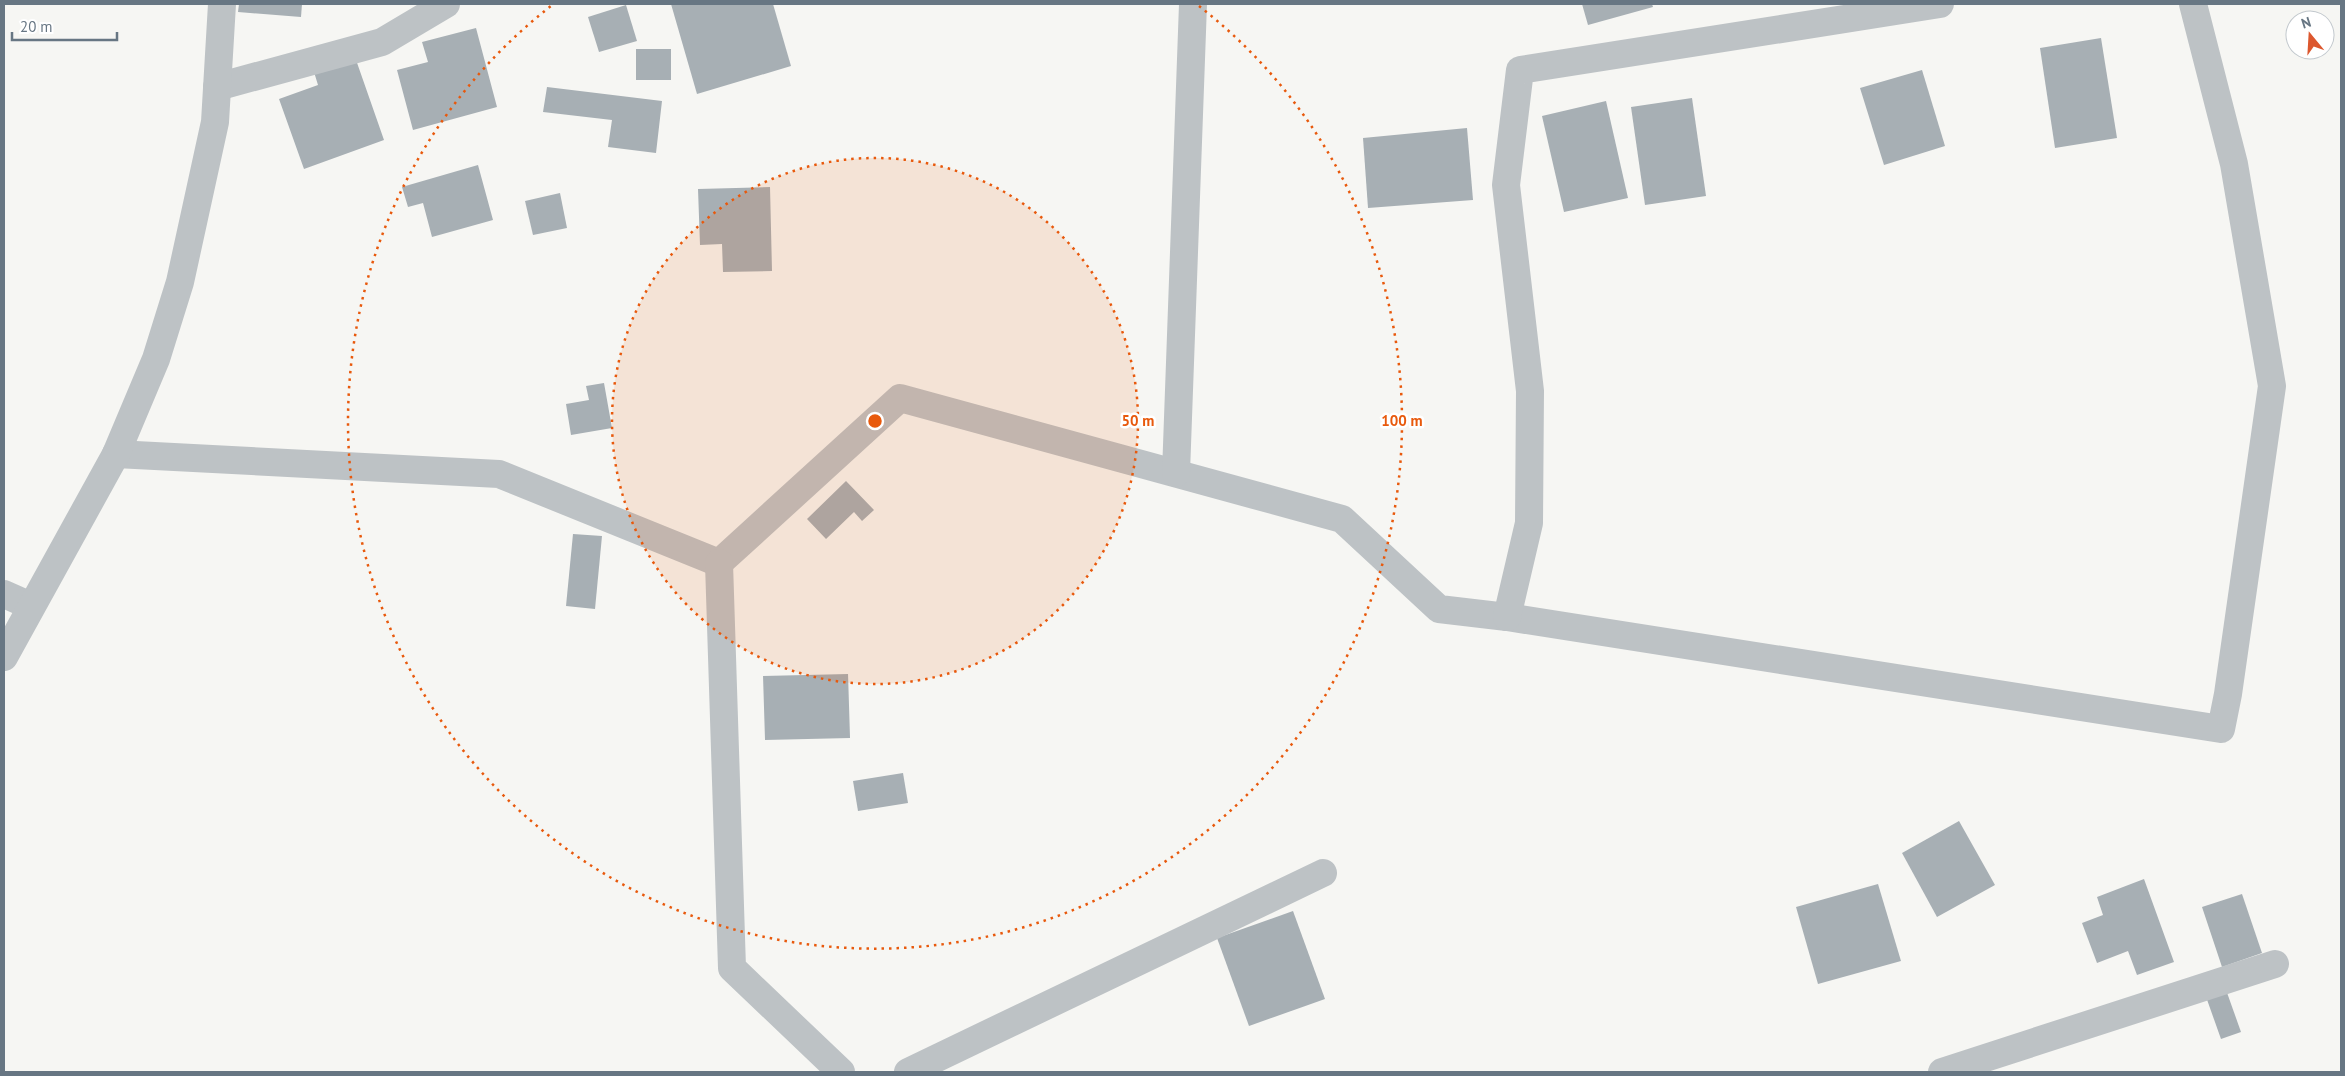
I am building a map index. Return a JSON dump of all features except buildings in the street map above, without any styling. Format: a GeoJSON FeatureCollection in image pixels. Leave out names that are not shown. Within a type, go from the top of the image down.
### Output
{"type":"FeatureCollection","features":[{"type":"Feature","properties":{"kind":"street"},"geometry":{"type":"LineString","coordinates":[[4,657],[116,454],[156,359],[180,282],[214,122],[222,4]]}},
{"type":"Feature","properties":{"kind":"street"},"geometry":{"type":"LineString","coordinates":[[217,86],[382,42],[446,4]]}},
{"type":"Feature","properties":{"kind":"street"},"geometry":{"type":"LineString","coordinates":[[1176,473],[1193,4]]}},
{"type":"Feature","properties":{"kind":"street"},"geometry":{"type":"LineString","coordinates":[[1507,617],[1529,522],[1530,391],[1506,185],[1520,70],[1940,4]]}},
{"type":"Feature","properties":{"kind":"street"},"geometry":{"type":"LineString","coordinates":[[841,1072],[732,968],[719,563],[900,398],[1342,519],[1439,608],[1507,617],[2221,729],[2272,386],[2234,164],[2193,4]]}},
{"type":"Feature","properties":{"kind":"street"},"geometry":{"type":"LineString","coordinates":[[116,454],[499,474],[719,563]]}},
{"type":"Feature","properties":{"kind":"street"},"geometry":{"type":"LineString","coordinates":[[4,594],[31,606]]}},
{"type":"Feature","properties":{"kind":"street"},"geometry":{"type":"LineString","coordinates":[[908,1072],[1323,873]]}},
{"type":"Feature","properties":{"kind":"street"},"geometry":{"type":"LineString","coordinates":[[1942,1072],[2275,964]]}}]}
